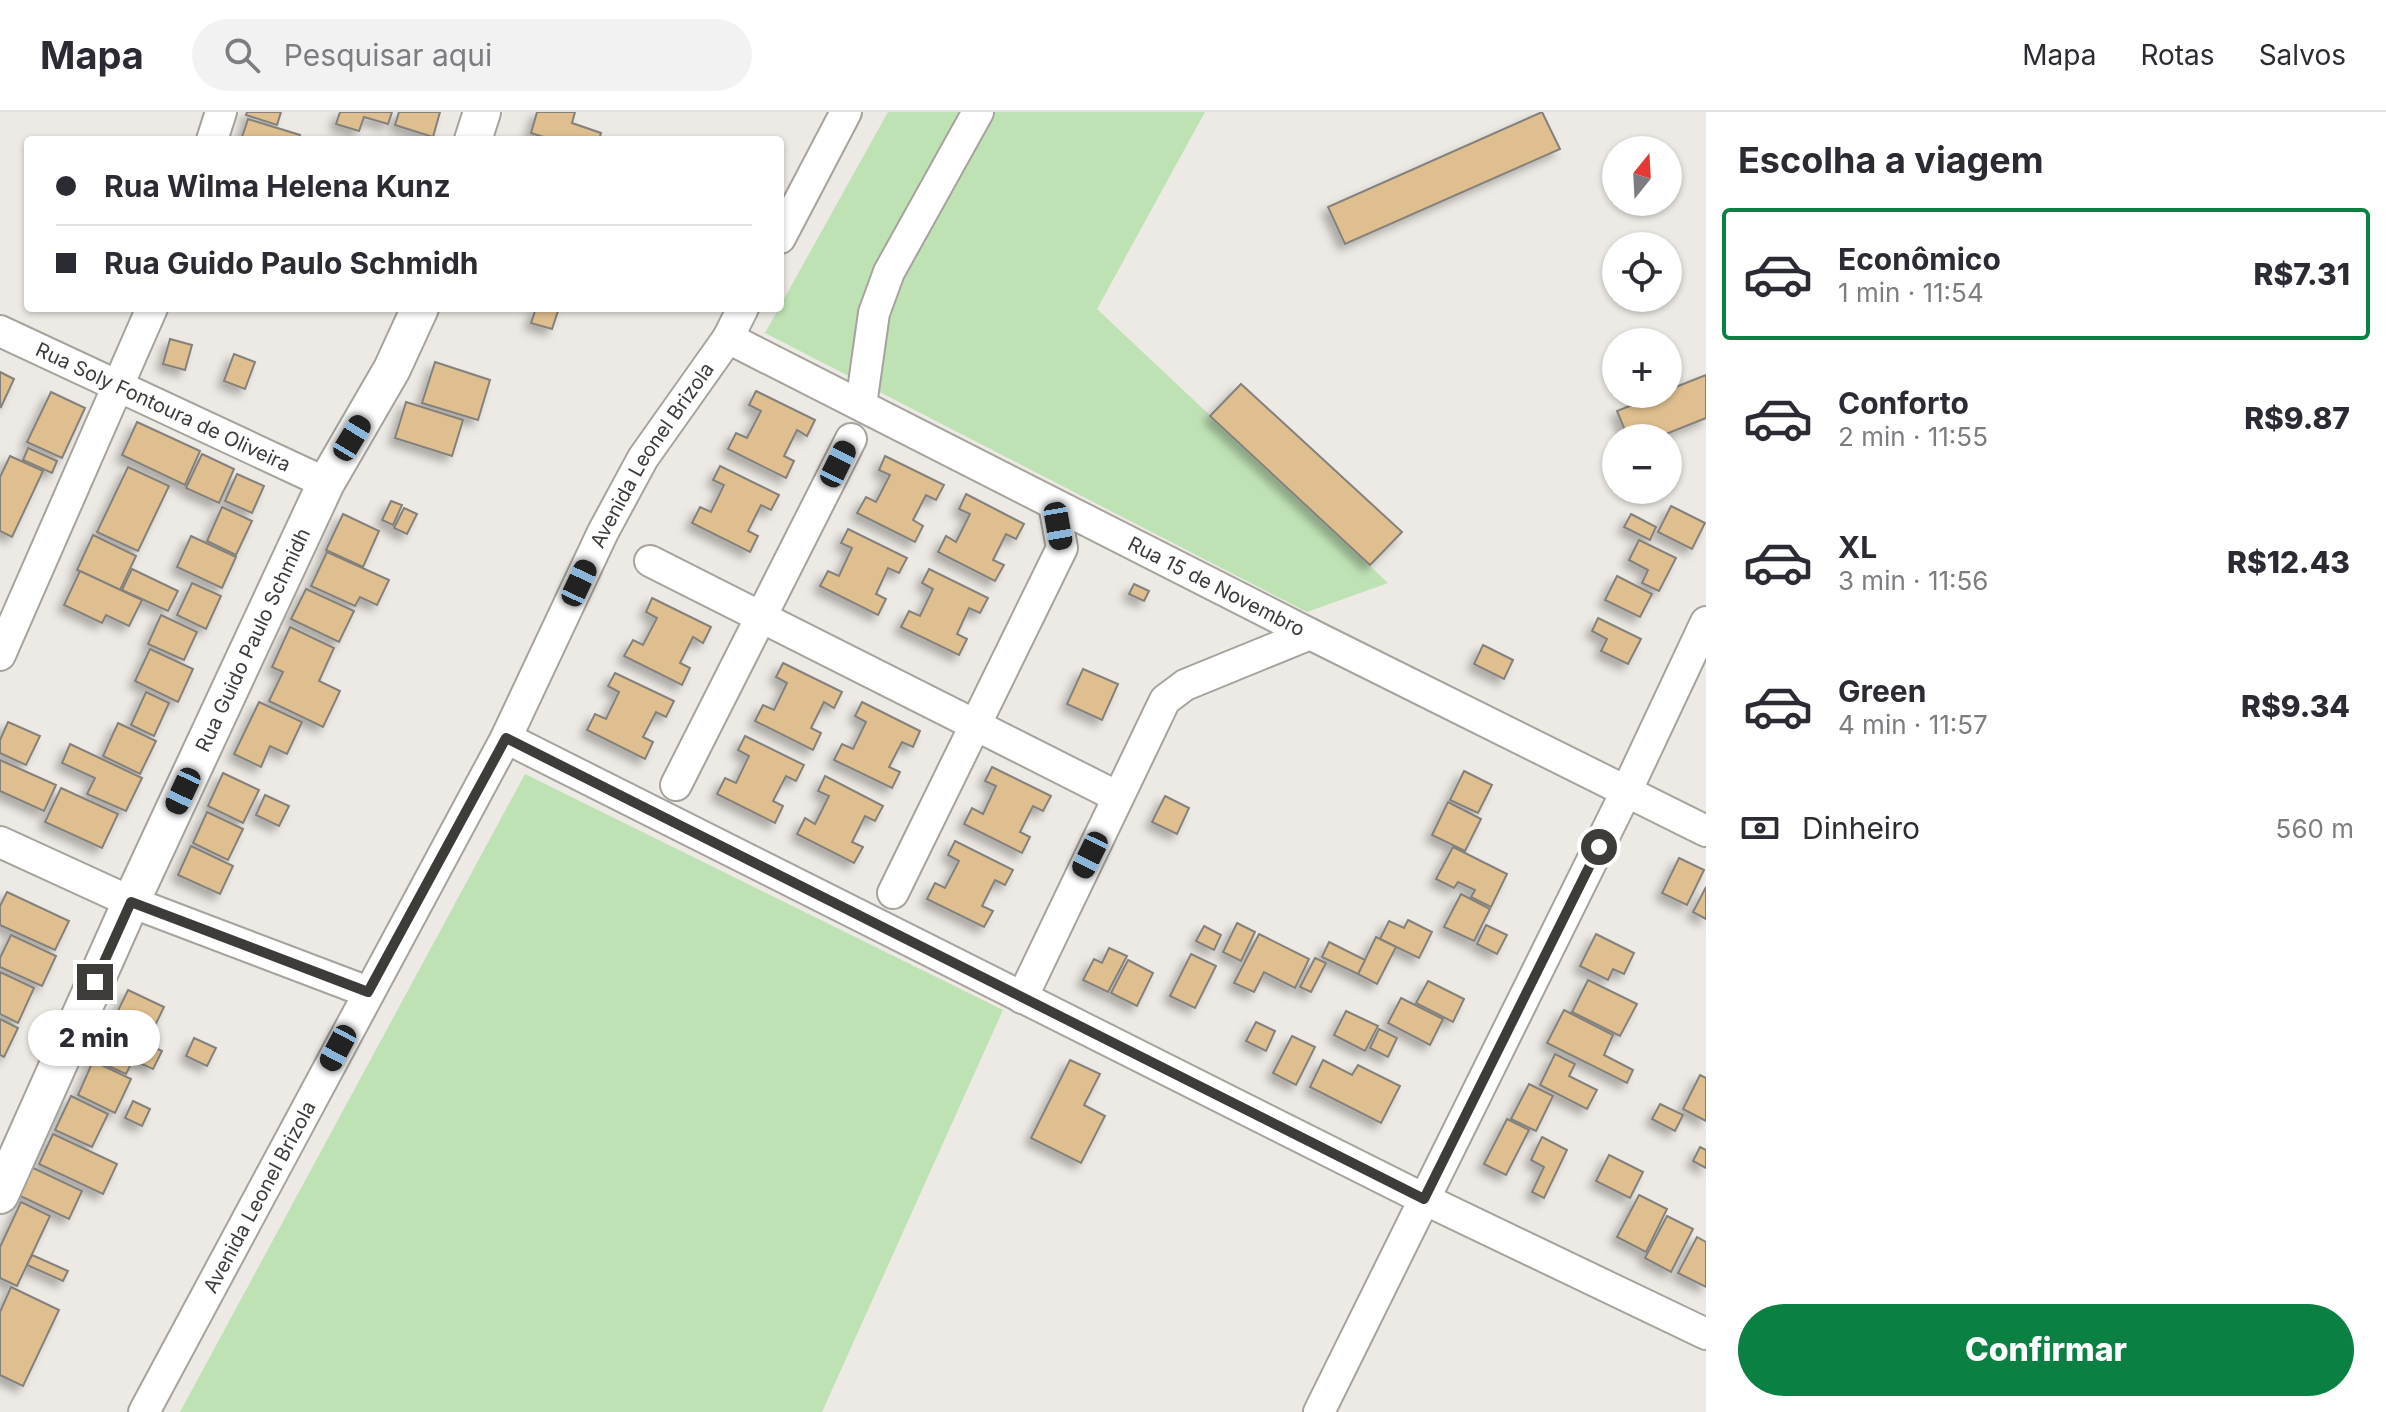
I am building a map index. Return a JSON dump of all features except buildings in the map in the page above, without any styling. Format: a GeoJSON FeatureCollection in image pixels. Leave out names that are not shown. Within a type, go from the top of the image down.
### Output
{"type":"FeatureCollection","features":[{"type":"Feature","properties":{"kind":"street"},"geometry":{"type":"LineString","coordinates":[[213,136],[221,112]]}},
{"type":"Feature","properties":{"kind":"street"},"geometry":{"type":"LineString","coordinates":[[474,136],[482,112]]}},
{"type":"Feature","properties":{"kind":"street"},"geometry":{"type":"LineString","coordinates":[[784,230],[846,112]]}},
{"type":"Feature","properties":{"kind":"street"},"geometry":{"type":"LineString","coordinates":[[861,405],[874,313],[889,272],[978,112]]}},
{"type":"Feature","properties":{"kind":"street"},"geometry":{"type":"LineString","coordinates":[[0,655],[150,312]]}},
{"type":"Feature","properties":{"kind":"street","name":"Rua Guido Paulo Schmidh"},"geometry":{"type":"LineString","coordinates":[[0,1195],[131,902],[326,483],[392,369],[418,312]]}},
{"type":"Feature","properties":{"kind":"street","name":"Avenida Leonel Brizola"},"geometry":{"type":"LineString","coordinates":[[144,1412],[506,738],[603,532],[643,458],[728,338],[741,312]]}},
{"type":"Feature","properties":{"kind":"street","name":"Rua Soly Fontoura de Oliveira"},"geometry":{"type":"LineString","coordinates":[[0,331],[326,483]]}},
{"type":"Feature","properties":{"kind":"street","name":"Rua 15 de Novembro"},"geometry":{"type":"LineString","coordinates":[[728,338],[1706,831]]}},
{"type":"Feature","properties":{"kind":"street"},"geometry":{"type":"LineString","coordinates":[[676,785],[851,439]]}},
{"type":"Feature","properties":{"kind":"street"},"geometry":{"type":"LineString","coordinates":[[893,893],[1062,548],[1054,504]]}},
{"type":"Feature","properties":{"kind":"street"},"geometry":{"type":"LineString","coordinates":[[650,561],[1118,797]]}},
{"type":"Feature","properties":{"kind":"street"},"geometry":{"type":"LineString","coordinates":[[1319,1412],[1626,792],[1706,622]]}},
{"type":"Feature","properties":{"kind":"street"},"geometry":{"type":"LineString","coordinates":[[1022,998],[1165,700],[1185,685],[1310,634]]}},
{"type":"Feature","properties":{"kind":"street"},"geometry":{"type":"LineString","coordinates":[[506,738],[1424,1199],[1706,1334]]}},
{"type":"Feature","properties":{"kind":"street"},"geometry":{"type":"LineString","coordinates":[[0,842],[131,902],[368,992]]}},
{"type":"Feature","properties":{"kind":"green space"},"geometry":{"type":"Polygon","coordinates":[[[888,112],[1205,112],[1097,309],[1388,583],[1307,612],[765,333],[777,312],[784,312],[784,299],[888,112]]]}},
{"type":"Feature","properties":{"kind":"green space"},"geometry":{"type":"Polygon","coordinates":[[[525,774],[1003,1010],[822,1412],[180,1412],[525,774]]]}},
{"type":"Feature","properties":{"kind":"route"},"geometry":{"type":"LineString","coordinates":[[95,982],[131,902],[368,992],[506,738],[1424,1199],[1599,847]]}}]}
